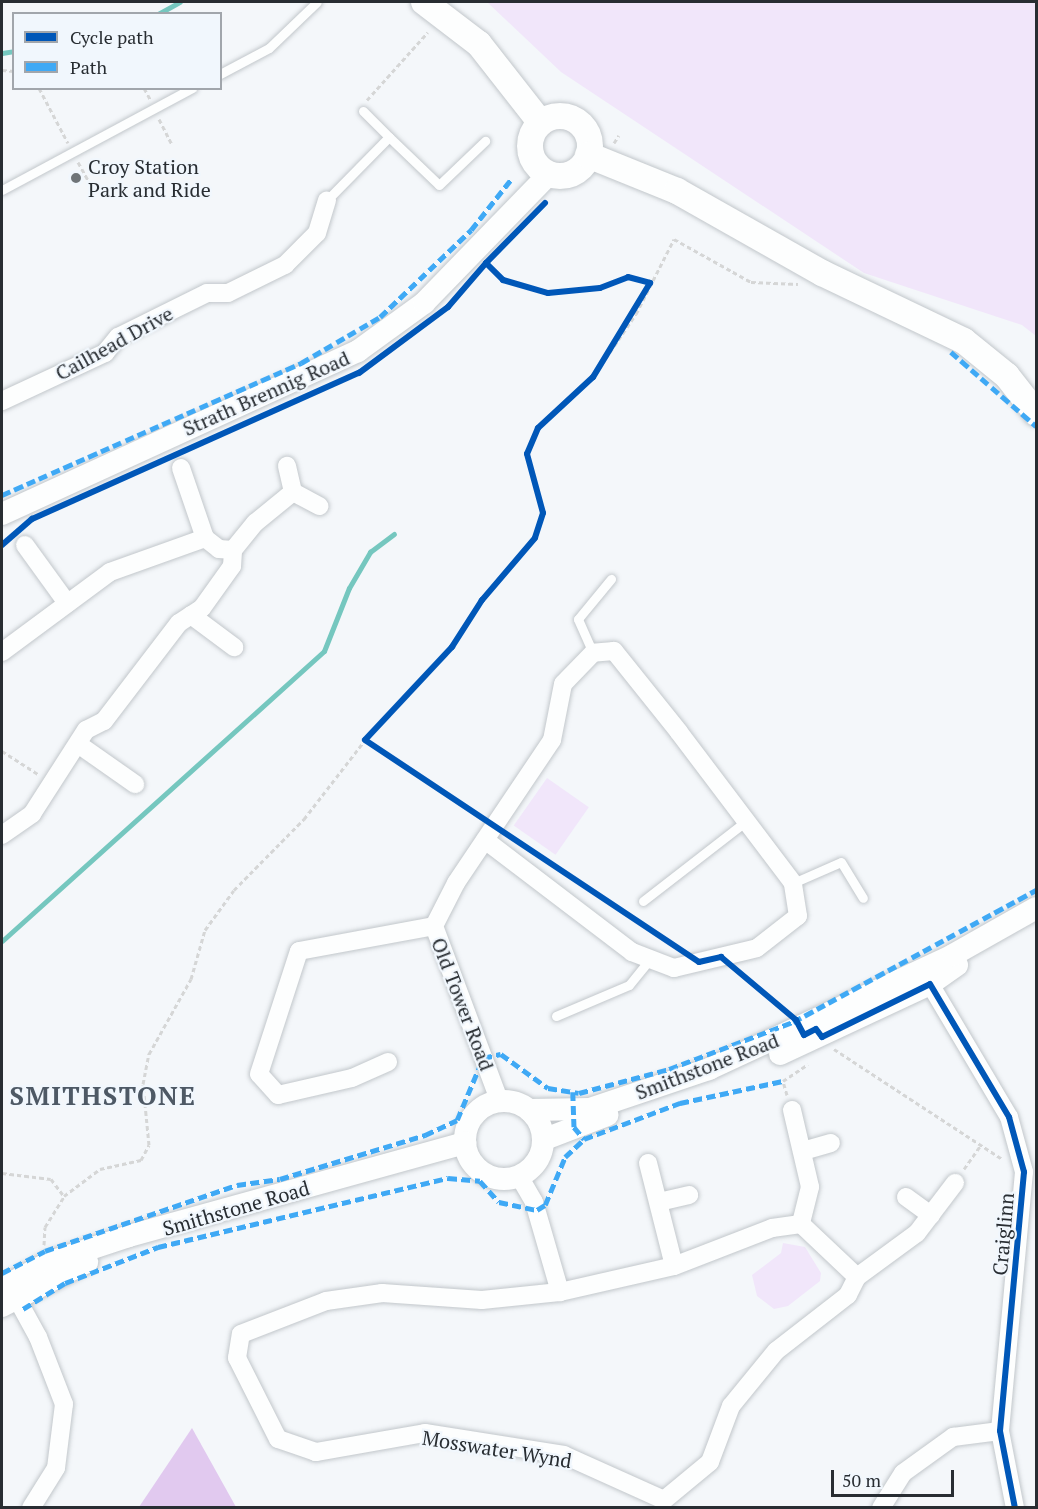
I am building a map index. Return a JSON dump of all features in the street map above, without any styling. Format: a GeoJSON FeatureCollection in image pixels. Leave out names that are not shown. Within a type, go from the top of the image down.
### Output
{"type":"FeatureCollection","features":[{"type":"Feature","properties":{"kind":"main road"},"geometry":{"type":"LineString","coordinates":[[424,2],[478,44],[541,123]]}},
{"type":"Feature","properties":{"kind":"main road"},"geometry":{"type":"LineString","coordinates":[[562,116],[579,123],[588,136],[588,155],[574,172],[549,174],[530,152],[541,123],[562,116]]}},
{"type":"Feature","properties":{"kind":"main road"},"geometry":{"type":"LineString","coordinates":[[588,155],[677,191],[822,273],[964,341],[1007,376],[1036,413]]}},
{"type":"Feature","properties":{"kind":"street","name":"Strath Brennig Road"},"geometry":{"type":"LineString","coordinates":[[2,514],[358,351],[424,303],[549,174]]}},
{"type":"Feature","properties":{"kind":"street","name":"Cailhead Drive"},"geometry":{"type":"LineString","coordinates":[[2,401],[105,353],[118,337],[207,293],[228,293],[285,265],[317,233],[327,200]]}},
{"type":"Feature","properties":{"kind":"street"},"geometry":{"type":"LineString","coordinates":[[287,466],[293,492],[319,506]]}},
{"type":"Feature","properties":{"kind":"street"},"geometry":{"type":"LineString","coordinates":[[181,468],[205,538],[219,549],[233,550]]}},
{"type":"Feature","properties":{"kind":"street"},"geometry":{"type":"LineString","coordinates":[[2,835],[32,814],[54,786],[86,730],[104,721],[179,623],[191,615],[232,567],[233,550],[255,523],[293,492]]}},
{"type":"Feature","properties":{"kind":"street"},"geometry":{"type":"LineString","coordinates":[[2,652],[110,572],[205,538]]}},
{"type":"Feature","properties":{"kind":"street"},"geometry":{"type":"LineString","coordinates":[[25,544],[67,603]]}},
{"type":"Feature","properties":{"kind":"street"},"geometry":{"type":"LineString","coordinates":[[191,615],[234,647]]}},
{"type":"Feature","properties":{"kind":"street"},"geometry":{"type":"LineString","coordinates":[[490,833],[632,952],[674,968],[758,948],[798,916],[793,883],[614,651],[593,653]]}},
{"type":"Feature","properties":{"kind":"street","name":"Old Tower Road"},"geometry":{"type":"LineString","coordinates":[[499,1100],[434,926],[490,833],[552,740],[563,684],[593,653]]}},
{"type":"Feature","properties":{"kind":"street"},"geometry":{"type":"LineString","coordinates":[[78,744],[135,784]]}},
{"type":"Feature","properties":{"kind":"street","name":"Smithstone Road"},"geometry":{"type":"LineString","coordinates":[[545,1139],[825,1046],[930,984],[1036,910]]}},
{"type":"Feature","properties":{"kind":"street","name":"Smithstone Road"},"geometry":{"type":"LineString","coordinates":[[499,1100],[530,1110],[590,1109],[709,1069],[800,1029],[1036,910]]}},
{"type":"Feature","properties":{"kind":"street"},"geometry":{"type":"LineString","coordinates":[[388,1062],[352,1078],[278,1095],[259,1074],[299,951],[434,926]]}},
{"type":"Feature","properties":{"kind":"street","name":"Craiglinn"},"geometry":{"type":"LineString","coordinates":[[930,984],[1009,1117],[1024,1172],[1000,1431],[1015,1508]]}},
{"type":"Feature","properties":{"kind":"street"},"geometry":{"type":"LineString","coordinates":[[499,1100],[470,1120],[465,1143],[484,1173],[519,1176],[540,1156],[545,1139],[530,1110]]}},
{"type":"Feature","properties":{"kind":"street"},"geometry":{"type":"LineString","coordinates":[[792,1110],[810,1187],[801,1224],[857,1276],[917,1233],[954,1183]]}},
{"type":"Feature","properties":{"kind":"street","name":"Smithstone Road"},"geometry":{"type":"LineString","coordinates":[[5,1297],[50,1262],[465,1143]]}},
{"type":"Feature","properties":{"kind":"street"},"geometry":{"type":"LineString","coordinates":[[803,1151],[831,1143]]}},
{"type":"Feature","properties":{"kind":"street"},"geometry":{"type":"LineString","coordinates":[[648,1162],[674,1266]]}},
{"type":"Feature","properties":{"kind":"street"},"geometry":{"type":"LineString","coordinates":[[519,1176],[534,1202],[560,1292]]}},
{"type":"Feature","properties":{"kind":"street"},"geometry":{"type":"LineString","coordinates":[[659,1202],[689,1195]]}},
{"type":"Feature","properties":{"kind":"street"},"geometry":{"type":"LineString","coordinates":[[906,1197],[931,1215]]}},
{"type":"Feature","properties":{"kind":"street","name":"Mosswater Wynd"},"geometry":{"type":"LineString","coordinates":[[801,1224],[772,1228],[674,1266],[560,1292],[482,1300],[382,1293],[326,1301],[241,1334],[237,1358],[278,1439],[316,1452],[425,1433],[564,1455],[664,1500],[710,1462],[731,1406],[776,1351],[848,1294],[857,1276]]}},
{"type":"Feature","properties":{"kind":"street","name":"Smithstone Road"},"geometry":{"type":"LineString","coordinates":[[5,1297],[145,1233]]}},
{"type":"Feature","properties":{"kind":"street"},"geometry":{"type":"LineString","coordinates":[[5,1297],[51,1363],[64,1404],[56,1468],[31,1508]]}},
{"type":"Feature","properties":{"kind":"street"},"geometry":{"type":"LineString","coordinates":[[881,1508],[903,1473],[953,1437],[1000,1431]]}},
{"type":"Feature","properties":{"kind":"lane"},"geometry":{"type":"LineString","coordinates":[[222,73],[269,48],[317,2]]}},
{"type":"Feature","properties":{"kind":"lane"},"geometry":{"type":"LineString","coordinates":[[2,190],[188,90]]}},
{"type":"Feature","properties":{"kind":"lane"},"geometry":{"type":"LineString","coordinates":[[363,111],[439,185],[485,141]]}},
{"type":"Feature","properties":{"kind":"lane"},"geometry":{"type":"LineString","coordinates":[[327,200],[389,137]]}},
{"type":"Feature","properties":{"kind":"lane"},"geometry":{"type":"LineString","coordinates":[[593,653],[579,619],[611,579]]}},
{"type":"Feature","properties":{"kind":"lane"},"geometry":{"type":"LineString","coordinates":[[643,901],[746,821]]}},
{"type":"Feature","properties":{"kind":"lane"},"geometry":{"type":"LineString","coordinates":[[793,883],[841,862],[863,898]]}},
{"type":"Feature","properties":{"kind":"lane"},"geometry":{"type":"LineString","coordinates":[[556,1016],[629,985],[650,959]]}},
{"type":"Feature","properties":{"kind":"path"},"geometry":{"type":"LineString","coordinates":[[363,111],[366,101],[428,32]]}},
{"type":"Feature","properties":{"kind":"path"},"geometry":{"type":"LineString","coordinates":[[40,90],[92,187]]}},
{"type":"Feature","properties":{"kind":"path"},"geometry":{"type":"LineString","coordinates":[[50,1262],[45,1227],[64,1196],[100,1169],[141,1160],[148,1144],[143,1084],[149,1054],[190,979],[205,930],[366,740],[452,647],[482,600],[535,538],[543,513],[526,454],[537,428],[593,377],[674,239],[752,282],[806,284]]}},
{"type":"Feature","properties":{"kind":"path"},"geometry":{"type":"LineString","coordinates":[[479,272],[492,256]]}},
{"type":"Feature","properties":{"kind":"path"},"geometry":{"type":"LineString","coordinates":[[486,263],[503,280],[548,293],[600,288],[628,277],[650,283]]}},
{"type":"Feature","properties":{"kind":"path"},"geometry":{"type":"LineString","coordinates":[[366,740],[490,833]]}},
{"type":"Feature","properties":{"kind":"path"},"geometry":{"type":"LineString","coordinates":[[2,751],[54,786]]}},
{"type":"Feature","properties":{"kind":"path"},"geometry":{"type":"LineString","coordinates":[[523,846],[699,962]]}},
{"type":"Feature","properties":{"kind":"path"},"geometry":{"type":"LineString","coordinates":[[721,957],[800,1029]]}},
{"type":"Feature","properties":{"kind":"path"},"geometry":{"type":"LineString","coordinates":[[825,1046],[1024,1172]]}},
{"type":"Feature","properties":{"kind":"path"},"geometry":{"type":"LineString","coordinates":[[792,1110],[783,1081],[812,1061]]}},
{"type":"Feature","properties":{"kind":"path"},"geometry":{"type":"LineString","coordinates":[[954,1183],[980,1146]]}},
{"type":"Feature","properties":{"kind":"path"},"geometry":{"type":"LineString","coordinates":[[2,1173],[51,1179],[64,1196]]}},
{"type":"Feature","properties":{"kind":"shaded area"},"geometry":{"type":"Polygon","coordinates":[[[487,2],[1036,2],[1036,336],[1022,325],[864,273],[561,72],[487,2]]]}},
{"type":"Feature","properties":{"kind":"shaded area"},"geometry":{"type":"Polygon","coordinates":[[[547,778],[589,807],[556,855],[514,826],[547,778]]]}},
{"type":"Feature","properties":{"kind":"shaded area"},"geometry":{"type":"Polygon","coordinates":[[[783,1243],[805,1247],[821,1273],[820,1281],[788,1306],[774,1309],[757,1296],[752,1275],[781,1253],[783,1243]]]}},
{"type":"Feature","properties":{"kind":"shaded area"},"geometry":{"type":"Polygon","coordinates":[[[192,1428],[236,1507],[139,1507],[192,1428]]]}},
{"type":"Feature","properties":{"kind":"waterway"},"geometry":{"type":"LineString","coordinates":[[162,12],[180,2]]}},
{"type":"Feature","properties":{"kind":"waterway"},"geometry":{"type":"LineString","coordinates":[[2,53],[12,51]]}},
{"type":"Feature","properties":{"kind":"waterway"},"geometry":{"type":"LineString","coordinates":[[2,941],[324,651],[349,588],[370,552],[394,534]]}},
{"type":"Feature","properties":{"kind":"marked path"},"geometry":{"type":"LineString","coordinates":[[2,495],[301,363],[380,317],[471,230],[512,178]]}},
{"type":"Feature","properties":{"kind":"marked path"},"geometry":{"type":"LineString","coordinates":[[951,352],[1036,426]]}},
{"type":"Feature","properties":{"kind":"marked path"},"geometry":{"type":"LineString","coordinates":[[2,1273],[45,1251],[237,1185],[280,1179],[425,1135],[457,1120],[483,1058],[501,1054],[548,1088],[579,1093],[669,1069],[793,1022],[1036,890]]}},
{"type":"Feature","properties":{"kind":"marked path"},"geometry":{"type":"LineString","coordinates":[[23,1309],[65,1283],[158,1247],[448,1178],[480,1181],[499,1202],[537,1210],[545,1205],[565,1157],[584,1139],[680,1103],[783,1081]]}},
{"type":"Feature","properties":{"kind":"marked path"},"geometry":{"type":"LineString","coordinates":[[573,1092],[574,1127],[584,1139]]}},
{"type":"Feature","properties":{"kind":"cycle path"},"geometry":{"type":"LineString","coordinates":[[545,203],[486,263],[503,280],[548,293],[600,288],[628,277],[650,283],[593,377],[538,428],[527,454],[543,513],[535,538],[482,600],[452,647],[365,740],[699,962],[721,957],[796,1020],[804,1035],[816,1029],[822,1037],[930,984],[1009,1117],[1024,1172],[1000,1431],[1015,1508]]}},
{"type":"Feature","properties":{"kind":"cycle path"},"geometry":{"type":"LineString","coordinates":[[2,545],[32,519],[359,373],[448,307],[486,263]]}},
{"type":"Feature","properties":{"kind":"place","name":"Croy Station Park and Ride"},"geometry":{"type":"Point","coordinates":[76,178]}},
{"type":"Feature","properties":{"kind":"district","name":"SMITHSTONE"},"geometry":{"type":"Point","coordinates":[103,1096]}}]}
